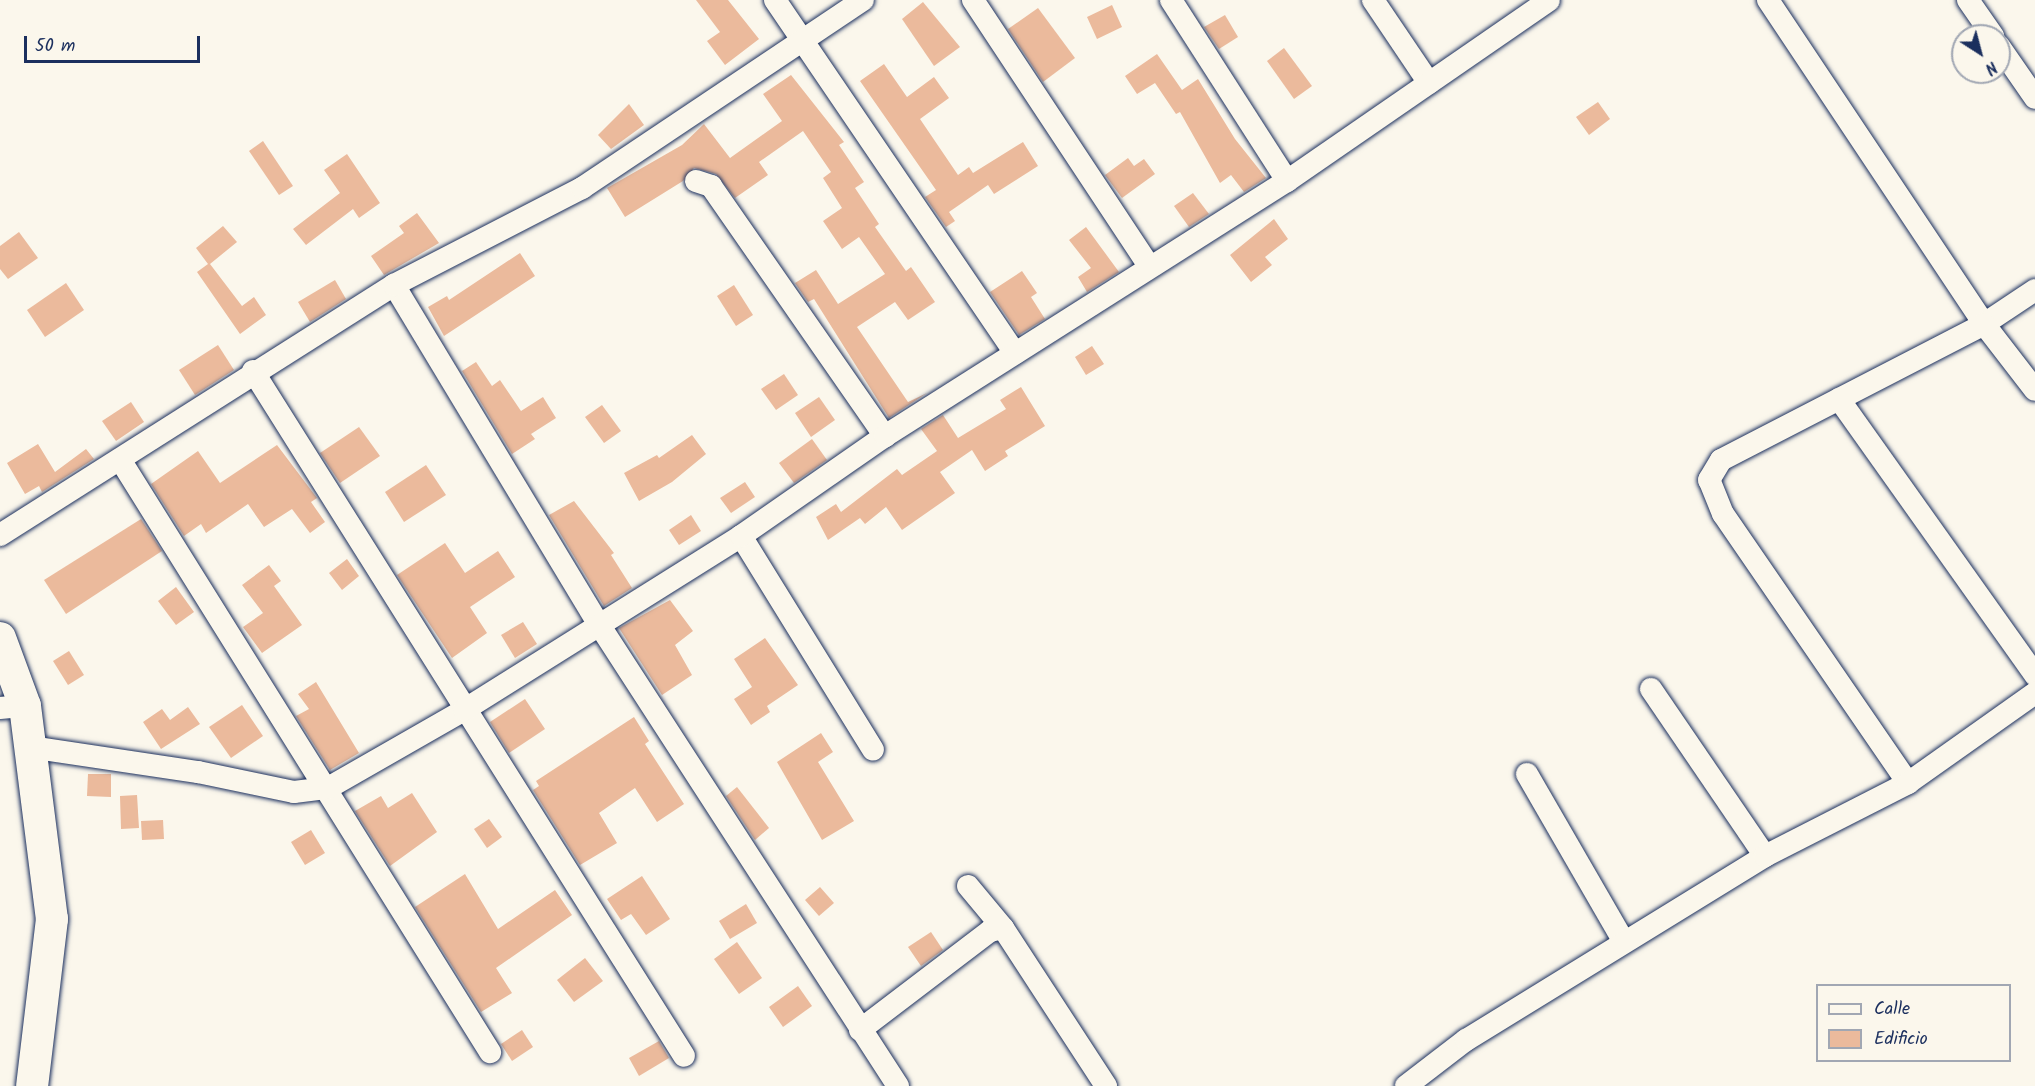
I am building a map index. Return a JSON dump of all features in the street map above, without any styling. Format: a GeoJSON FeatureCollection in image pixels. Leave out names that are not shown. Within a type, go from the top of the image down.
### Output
{"type":"FeatureCollection","features":[{"type":"Feature","properties":{"kind":"main road"},"geometry":{"type":"LineString","coordinates":[[0,638],[13,707],[30,747],[52,919],[32,1086]]}},
{"type":"Feature","properties":{"kind":"street"},"geometry":{"type":"LineString","coordinates":[[775,0],[1014,353]]}},
{"type":"Feature","properties":{"kind":"street"},"geometry":{"type":"LineString","coordinates":[[0,535],[121,461],[253,371],[394,285],[582,188],[863,0]]}},
{"type":"Feature","properties":{"kind":"street"},"geometry":{"type":"LineString","coordinates":[[973,0],[1150,267]]}},
{"type":"Feature","properties":{"kind":"street"},"geometry":{"type":"LineString","coordinates":[[1171,0],[1287,181]]}},
{"type":"Feature","properties":{"kind":"street"},"geometry":{"type":"LineString","coordinates":[[1372,0],[1429,83]]}},
{"type":"Feature","properties":{"kind":"street"},"geometry":{"type":"LineString","coordinates":[[30,747],[198,772],[294,792],[328,788],[464,710],[741,536],[885,436],[1287,181],[1549,0]]}},
{"type":"Feature","properties":{"kind":"street"},"geometry":{"type":"LineString","coordinates":[[1768,0],[1984,324],[2035,390]]}},
{"type":"Feature","properties":{"kind":"street"},"geometry":{"type":"LineString","coordinates":[[1968,0],[1984,24]]}},
{"type":"Feature","properties":{"kind":"street"},"geometry":{"type":"LineString","coordinates":[[2011,64],[2035,99]]}},
{"type":"Feature","properties":{"kind":"street"},"geometry":{"type":"LineString","coordinates":[[696,181],[711,186],[885,436]]}},
{"type":"Feature","properties":{"kind":"street"},"geometry":{"type":"LineString","coordinates":[[394,285],[600,626],[898,1086]]}},
{"type":"Feature","properties":{"kind":"street"},"geometry":{"type":"LineString","coordinates":[[1908,783],[1723,514],[1709,480],[1721,460],[1984,324],[2035,290]]}},
{"type":"Feature","properties":{"kind":"street"},"geometry":{"type":"LineString","coordinates":[[253,371],[464,710],[684,1056]]}},
{"type":"Feature","properties":{"kind":"street"},"geometry":{"type":"LineString","coordinates":[[1839,399],[2035,675]]}},
{"type":"Feature","properties":{"kind":"street"},"geometry":{"type":"LineString","coordinates":[[121,461],[328,788],[400,913],[490,1052]]}},
{"type":"Feature","properties":{"kind":"street"},"geometry":{"type":"LineString","coordinates":[[741,536],[873,750]]}},
{"type":"Feature","properties":{"kind":"street"},"geometry":{"type":"LineString","coordinates":[[1651,689],[1765,856]]}},
{"type":"Feature","properties":{"kind":"street"},"geometry":{"type":"LineString","coordinates":[[1406,1086],[1466,1040],[1765,856],[1908,783],[2035,693]]}},
{"type":"Feature","properties":{"kind":"street"},"geometry":{"type":"LineString","coordinates":[[1527,774],[1624,942]]}},
{"type":"Feature","properties":{"kind":"street"},"geometry":{"type":"LineString","coordinates":[[968,886],[1003,928],[1106,1086]]}},
{"type":"Feature","properties":{"kind":"street"},"geometry":{"type":"LineString","coordinates":[[860,1030],[990,931],[1003,928]]}},
{"type":"Feature","properties":{"kind":"building"},"geometry":{"type":"Polygon","coordinates":[[[696,0],[728,0],[759,39],[725,65],[707,41],[720,32],[696,0]]]}},
{"type":"Feature","properties":{"kind":"building"},"geometry":{"type":"Polygon","coordinates":[[[923,2],[960,47],[934,66],[902,19],[923,2]]]}},
{"type":"Feature","properties":{"kind":"building"},"geometry":{"type":"Polygon","coordinates":[[[1112,5],[1122,27],[1097,39],[1087,17],[1112,5]]]}},
{"type":"Feature","properties":{"kind":"building"},"geometry":{"type":"Polygon","coordinates":[[[1038,8],[1075,58],[1043,82],[1008,29],[1038,8]]]}},
{"type":"Feature","properties":{"kind":"building"},"geometry":{"type":"Polygon","coordinates":[[[1225,15],[1238,37],[1219,49],[1204,27],[1225,15]]]}},
{"type":"Feature","properties":{"kind":"building"},"geometry":{"type":"Polygon","coordinates":[[[1284,48],[1312,86],[1294,99],[1267,61],[1284,48]]]}},
{"type":"Feature","properties":{"kind":"building"},"geometry":{"type":"Polygon","coordinates":[[[1157,54],[1182,90],[1198,79],[1235,139],[1266,178],[1244,192],[1231,175],[1220,183],[1180,112],[1176,114],[1155,83],[1137,94],[1125,76],[1157,54]]]}},
{"type":"Feature","properties":{"kind":"building"},"geometry":{"type":"Polygon","coordinates":[[[884,64],[907,97],[934,77],[949,98],[920,119],[958,175],[969,167],[973,173],[1023,142],[1038,166],[994,194],[988,185],[949,212],[955,221],[946,227],[925,197],[936,190],[860,81],[884,64]]]}},
{"type":"Feature","properties":{"kind":"building"},"geometry":{"type":"Polygon","coordinates":[[[791,75],[844,142],[839,145],[864,182],[855,188],[879,224],[875,227],[906,271],[911,267],[935,302],[908,320],[895,302],[857,327],[908,402],[927,393],[889,418],[814,299],[808,302],[795,283],[816,270],[838,304],[885,274],[859,237],[842,249],[823,221],[842,208],[823,178],[831,172],[803,131],[759,162],[768,175],[735,198],[716,174],[694,168],[683,181],[625,217],[607,188],[682,145],[704,124],[730,158],[782,121],[763,94],[791,75]]]}},
{"type":"Feature","properties":{"kind":"building"},"geometry":{"type":"Polygon","coordinates":[[[1598,102],[1610,119],[1589,135],[1576,117],[1598,102]]]}},
{"type":"Feature","properties":{"kind":"building"},"geometry":{"type":"Polygon","coordinates":[[[629,104],[644,125],[611,149],[598,135],[629,104]]]}},
{"type":"Feature","properties":{"kind":"building"},"geometry":{"type":"Polygon","coordinates":[[[263,141],[293,186],[279,195],[249,151],[263,141]]]}},
{"type":"Feature","properties":{"kind":"building"},"geometry":{"type":"Polygon","coordinates":[[[347,154],[380,203],[359,218],[353,209],[306,245],[293,229],[340,193],[324,170],[347,154]]]}},
{"type":"Feature","properties":{"kind":"building"},"geometry":{"type":"Polygon","coordinates":[[[1128,158],[1134,166],[1144,159],[1155,174],[1122,198],[1105,175],[1128,158]]]}},
{"type":"Feature","properties":{"kind":"building"},"geometry":{"type":"Polygon","coordinates":[[[1193,193],[1209,214],[1189,227],[1174,206],[1193,193]]]}},
{"type":"Feature","properties":{"kind":"building"},"geometry":{"type":"Polygon","coordinates":[[[417,213],[439,243],[384,275],[371,256],[404,233],[399,226],[417,213]]]}},
{"type":"Feature","properties":{"kind":"building"},"geometry":{"type":"Polygon","coordinates":[[[1274,219],[1288,239],[1265,257],[1272,265],[1251,282],[1230,255],[1274,219]]]}},
{"type":"Feature","properties":{"kind":"building"},"geometry":{"type":"Polygon","coordinates":[[[223,226],[237,242],[210,264],[242,306],[254,297],[266,315],[240,334],[197,272],[208,264],[196,248],[223,226]]]}},
{"type":"Feature","properties":{"kind":"building"},"geometry":{"type":"Polygon","coordinates":[[[1086,227],[1119,272],[1087,292],[1078,277],[1091,268],[1069,240],[1086,227]]]}},
{"type":"Feature","properties":{"kind":"building"},"geometry":{"type":"Polygon","coordinates":[[[19,232],[38,258],[8,279],[0,269],[0,246],[19,232]]]}},
{"type":"Feature","properties":{"kind":"building"},"geometry":{"type":"Polygon","coordinates":[[[520,253],[535,276],[444,336],[428,307],[447,296],[449,300],[520,253]]]}},
{"type":"Feature","properties":{"kind":"building"},"geometry":{"type":"Polygon","coordinates":[[[1022,271],[1037,293],[1031,297],[1045,319],[1019,335],[990,292],[1022,271]]]}},
{"type":"Feature","properties":{"kind":"building"},"geometry":{"type":"Polygon","coordinates":[[[335,280],[346,299],[310,322],[298,302],[335,280]]]}},
{"type":"Feature","properties":{"kind":"building"},"geometry":{"type":"Polygon","coordinates":[[[66,283],[84,310],[45,337],[27,310],[66,283]]]}},
{"type":"Feature","properties":{"kind":"building"},"geometry":{"type":"Polygon","coordinates":[[[734,285],[753,315],[736,326],[717,296],[734,285]]]}},
{"type":"Feature","properties":{"kind":"building"},"geometry":{"type":"Polygon","coordinates":[[[218,345],[234,370],[195,395],[179,370],[218,345]]]}},
{"type":"Feature","properties":{"kind":"building"},"geometry":{"type":"Polygon","coordinates":[[[1092,346],[1104,364],[1086,375],[1075,357],[1092,346]]]}},
{"type":"Feature","properties":{"kind":"building"},"geometry":{"type":"Polygon","coordinates":[[[476,362],[492,386],[500,380],[521,411],[543,397],[556,418],[531,434],[535,439],[512,454],[462,371],[476,362]]]}},
{"type":"Feature","properties":{"kind":"building"},"geometry":{"type":"Polygon","coordinates":[[[784,374],[798,395],[776,410],[761,389],[784,374]]]}},
{"type":"Feature","properties":{"kind":"building"},"geometry":{"type":"Polygon","coordinates":[[[1021,387],[1045,426],[1005,451],[1008,456],[985,471],[972,450],[940,472],[955,493],[902,530],[886,507],[865,524],[860,518],[828,540],[816,517],[836,504],[841,512],[897,469],[902,475],[937,451],[921,429],[943,415],[958,438],[1006,409],[1000,400],[1021,387]]]}},
{"type":"Feature","properties":{"kind":"building"},"geometry":{"type":"Polygon","coordinates":[[[819,397],[835,420],[811,437],[795,413],[819,397]]]}},
{"type":"Feature","properties":{"kind":"building"},"geometry":{"type":"Polygon","coordinates":[[[131,402],[144,422],[116,441],[102,421],[131,402]]]}},
{"type":"Feature","properties":{"kind":"building"},"geometry":{"type":"Polygon","coordinates":[[[602,405],[621,431],[604,443],[585,417],[602,405]]]}},
{"type":"Feature","properties":{"kind":"building"},"geometry":{"type":"Polygon","coordinates":[[[359,427],[380,456],[340,483],[320,453],[359,427]]]}},
{"type":"Feature","properties":{"kind":"building"},"geometry":{"type":"Polygon","coordinates":[[[692,435],[706,454],[672,482],[639,501],[624,473],[657,455],[659,458],[692,435]]]}},
{"type":"Feature","properties":{"kind":"building"},"geometry":{"type":"Polygon","coordinates":[[[812,439],[827,460],[794,483],[779,463],[812,439]]]}},
{"type":"Feature","properties":{"kind":"building"},"geometry":{"type":"Polygon","coordinates":[[[38,444],[55,472],[86,449],[94,459],[42,492],[39,486],[25,494],[7,463],[38,444]]]}},
{"type":"Feature","properties":{"kind":"building"},"geometry":{"type":"Polygon","coordinates":[[[277,445],[317,498],[311,502],[325,522],[310,533],[292,509],[264,527],[248,504],[206,533],[201,524],[184,536],[151,484],[198,451],[220,483],[277,445]]]}},
{"type":"Feature","properties":{"kind":"building"},"geometry":{"type":"Polygon","coordinates":[[[426,465],[446,495],[404,522],[385,492],[426,465]]]}},
{"type":"Feature","properties":{"kind":"building"},"geometry":{"type":"Polygon","coordinates":[[[745,482],[755,497],[731,513],[720,498],[745,482]]]}},
{"type":"Feature","properties":{"kind":"building"},"geometry":{"type":"Polygon","coordinates":[[[574,501],[614,553],[611,555],[632,588],[604,606],[549,515],[574,501]]]}},
{"type":"Feature","properties":{"kind":"building"},"geometry":{"type":"Polygon","coordinates":[[[691,515],[701,531],[679,545],[669,530],[691,515]]]}},
{"type":"Feature","properties":{"kind":"building"},"geometry":{"type":"Polygon","coordinates":[[[141,519],[162,551],[66,614],[44,580],[141,519]]]}},
{"type":"Feature","properties":{"kind":"building"},"geometry":{"type":"Polygon","coordinates":[[[445,543],[465,573],[498,551],[515,577],[470,607],[487,633],[452,658],[397,575],[445,543]]]}},
{"type":"Feature","properties":{"kind":"building"},"geometry":{"type":"Polygon","coordinates":[[[347,559],[359,576],[342,590],[329,573],[347,559]]]}},
{"type":"Feature","properties":{"kind":"building"},"geometry":{"type":"Polygon","coordinates":[[[269,565],[281,581],[274,586],[302,625],[262,653],[243,627],[263,613],[242,585],[269,565]]]}},
{"type":"Feature","properties":{"kind":"building"},"geometry":{"type":"Polygon","coordinates":[[[176,587],[194,612],[176,625],[158,601],[176,587]]]}},
{"type":"Feature","properties":{"kind":"building"},"geometry":{"type":"Polygon","coordinates":[[[670,600],[693,631],[675,645],[692,675],[662,695],[619,628],[670,600]]]}},
{"type":"Feature","properties":{"kind":"building"},"geometry":{"type":"Polygon","coordinates":[[[523,622],[537,644],[515,658],[501,635],[523,622]]]}},
{"type":"Feature","properties":{"kind":"building"},"geometry":{"type":"Polygon","coordinates":[[[765,638],[798,685],[767,706],[770,712],[751,725],[734,699],[752,687],[734,659],[765,638]]]}},
{"type":"Feature","properties":{"kind":"building"},"geometry":{"type":"Polygon","coordinates":[[[69,651],[84,675],[68,685],[53,661],[69,651]]]}},
{"type":"Feature","properties":{"kind":"building"},"geometry":{"type":"Polygon","coordinates":[[[316,682],[359,753],[330,770],[296,716],[309,709],[298,694],[316,682]]]}},
{"type":"Feature","properties":{"kind":"building"},"geometry":{"type":"Polygon","coordinates":[[[525,699],[545,729],[509,753],[490,722],[525,699]]]}},
{"type":"Feature","properties":{"kind":"building"},"geometry":{"type":"Polygon","coordinates":[[[242,705],[263,736],[231,758],[209,727],[242,705]]]}},
{"type":"Feature","properties":{"kind":"building"},"geometry":{"type":"Polygon","coordinates":[[[188,707],[200,724],[161,749],[143,722],[162,709],[170,720],[188,707]]]}},
{"type":"Feature","properties":{"kind":"building"},"geometry":{"type":"Polygon","coordinates":[[[634,717],[649,741],[645,744],[684,804],[657,822],[635,788],[599,813],[617,843],[580,865],[533,790],[539,786],[536,781],[634,717]]]}},
{"type":"Feature","properties":{"kind":"building"},"geometry":{"type":"Polygon","coordinates":[[[821,733],[833,752],[818,762],[854,821],[822,840],[777,762],[821,733]]]}},
{"type":"Feature","properties":{"kind":"building"},"geometry":{"type":"Polygon","coordinates":[[[88,774],[111,774],[111,797],[87,796],[88,774]]]}},
{"type":"Feature","properties":{"kind":"building"},"geometry":{"type":"Polygon","coordinates":[[[737,787],[769,828],[755,840],[726,796],[737,787]]]}},
{"type":"Feature","properties":{"kind":"building"},"geometry":{"type":"Polygon","coordinates":[[[412,793],[437,832],[390,866],[355,811],[381,796],[388,808],[412,793]]]}},
{"type":"Feature","properties":{"kind":"building"},"geometry":{"type":"Polygon","coordinates":[[[137,795],[139,828],[121,829],[120,796],[137,795]]]}},
{"type":"Feature","properties":{"kind":"building"},"geometry":{"type":"Polygon","coordinates":[[[489,819],[502,837],[487,848],[474,829],[489,819]]]}},
{"type":"Feature","properties":{"kind":"building"},"geometry":{"type":"Polygon","coordinates":[[[163,820],[164,839],[142,840],[141,821],[163,820]]]}},
{"type":"Feature","properties":{"kind":"building"},"geometry":{"type":"Polygon","coordinates":[[[311,830],[325,853],[305,865],[291,842],[311,830]]]}},
{"type":"Feature","properties":{"kind":"building"},"geometry":{"type":"Polygon","coordinates":[[[465,874],[498,929],[555,890],[572,915],[496,968],[512,993],[481,1012],[415,907],[465,874]]]}},
{"type":"Feature","properties":{"kind":"building"},"geometry":{"type":"Polygon","coordinates":[[[642,876],[670,919],[646,935],[631,914],[621,920],[607,899],[642,876]]]}},
{"type":"Feature","properties":{"kind":"building"},"geometry":{"type":"Polygon","coordinates":[[[820,887],[834,903],[819,916],[805,900],[820,887]]]}},
{"type":"Feature","properties":{"kind":"building"},"geometry":{"type":"Polygon","coordinates":[[[746,904],[757,923],[730,939],[719,921],[746,904]]]}},
{"type":"Feature","properties":{"kind":"building"},"geometry":{"type":"Polygon","coordinates":[[[931,932],[943,950],[921,966],[908,947],[931,932]]]}},
{"type":"Feature","properties":{"kind":"building"},"geometry":{"type":"Polygon","coordinates":[[[737,942],[762,978],[739,994],[714,959],[737,942]]]}},
{"type":"Feature","properties":{"kind":"building"},"geometry":{"type":"Polygon","coordinates":[[[585,958],[603,981],[574,1002],[557,980],[585,958]]]}},
{"type":"Feature","properties":{"kind":"building"},"geometry":{"type":"Polygon","coordinates":[[[798,986],[812,1006],[783,1027],[769,1007],[798,986]]]}},
{"type":"Feature","properties":{"kind":"building"},"geometry":{"type":"Polygon","coordinates":[[[522,1030],[533,1047],[512,1061],[501,1044],[522,1030]]]}},
{"type":"Feature","properties":{"kind":"building"},"geometry":{"type":"Polygon","coordinates":[[[659,1041],[669,1058],[639,1076],[629,1058],[659,1041]]]}}]}
